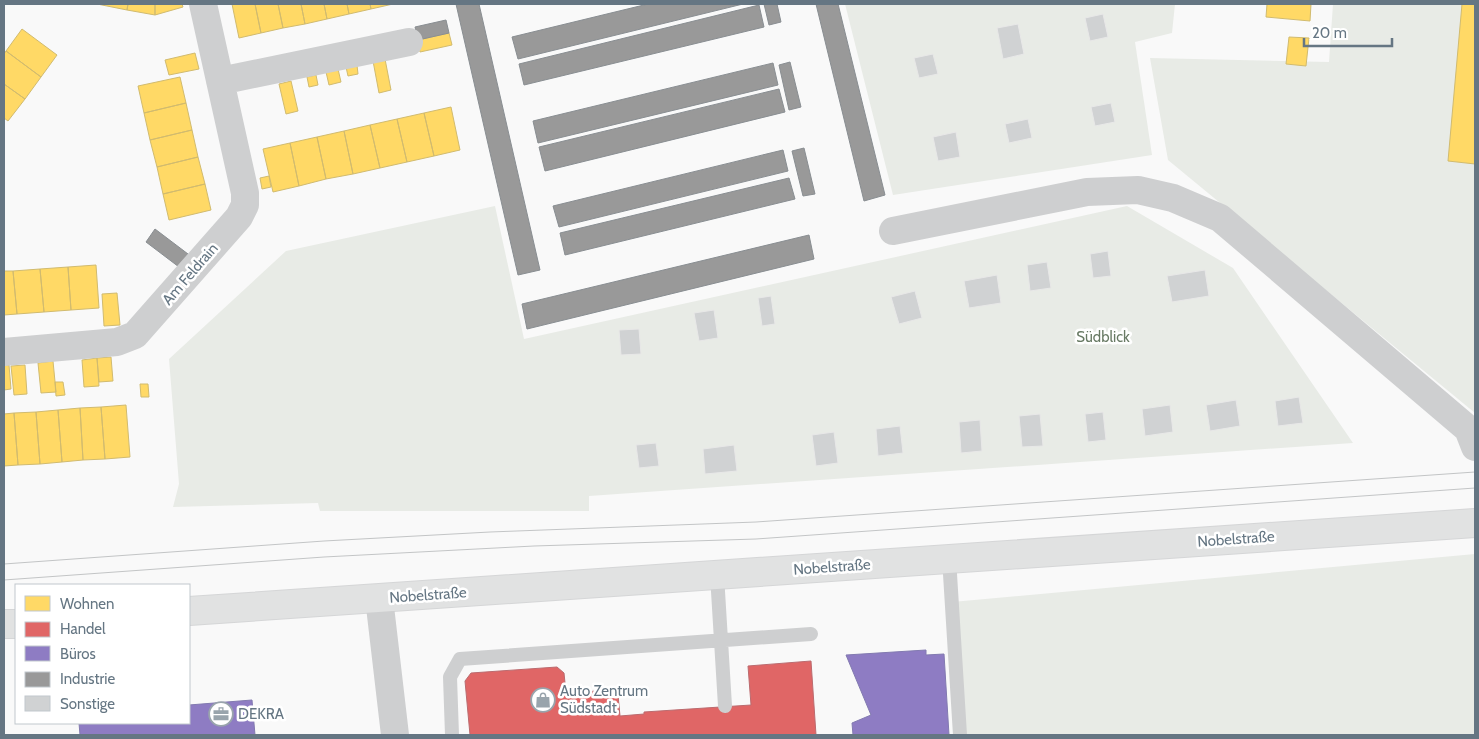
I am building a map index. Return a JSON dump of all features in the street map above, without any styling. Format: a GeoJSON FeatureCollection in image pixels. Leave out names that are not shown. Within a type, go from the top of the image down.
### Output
{"type":"FeatureCollection","features":[{"type":"Feature","properties":{"kind":"main road","name":"Nobelstraße"},"geometry":{"type":"LineString","coordinates":[[190,611],[1475,523]]}},
{"type":"Feature","properties":{"kind":"street","name":"Am Feldrain"},"geometry":{"type":"LineString","coordinates":[[4,352],[117,342],[135,335],[239,217],[245,205],[246,193],[203,4]]}},
{"type":"Feature","properties":{"kind":"street"},"geometry":{"type":"LineString","coordinates":[[220,81],[409,42]]}},
{"type":"Feature","properties":{"kind":"street"},"geometry":{"type":"LineString","coordinates":[[893,231],[1087,192],[1138,190],[1173,198],[1220,218],[1468,429],[1475,447]]}},
{"type":"Feature","properties":{"kind":"street"},"geometry":{"type":"LineString","coordinates":[[379,598],[395,735]]}},
{"type":"Feature","properties":{"kind":"lane"},"geometry":{"type":"LineString","coordinates":[[949,558],[960,735]]}},
{"type":"Feature","properties":{"kind":"lane"},"geometry":{"type":"LineString","coordinates":[[717,575],[725,706]]}},
{"type":"Feature","properties":{"kind":"lane"},"geometry":{"type":"LineString","coordinates":[[452,735],[450,677],[460,659],[721,642],[811,634]]}},
{"type":"Feature","properties":{"kind":"green space"},"geometry":{"type":"Polygon","coordinates":[[[845,4],[1175,4],[1172,33],[1135,42],[1152,155],[893,195],[845,4]]]}},
{"type":"Feature","properties":{"kind":"green space"},"geometry":{"type":"Polygon","coordinates":[[[1333,4],[1475,4],[1475,413],[1168,160],[1150,58],[1329,62],[1333,4]]]}},
{"type":"Feature","properties":{"kind":"green space","name":"Südblick"},"geometry":{"type":"Polygon","coordinates":[[[495,206],[524,339],[1127,206],[1233,268],[1353,443],[589,496],[589,511],[320,511],[318,503],[173,507],[179,484],[169,359],[286,251],[495,206]]]}},
{"type":"Feature","properties":{"kind":"green space"},"geometry":{"type":"Polygon","coordinates":[[[1475,554],[1475,735],[963,735],[952,602],[1475,554]]]}},
{"type":"Feature","properties":{"kind":"building: Wohnen"},"geometry":{"type":"Polygon","coordinates":[[[97,4],[128,4],[127,10],[97,4]]]}},
{"type":"Feature","properties":{"kind":"building: Wohnen"},"geometry":{"type":"Polygon","coordinates":[[[128,4],[155,4],[155,15],[127,10],[128,4]]]}},
{"type":"Feature","properties":{"kind":"building: Wohnen"},"geometry":{"type":"Polygon","coordinates":[[[155,4],[182,4],[183,7],[155,15],[155,4]]]}},
{"type":"Feature","properties":{"kind":"building: Wohnen"},"geometry":{"type":"Polygon","coordinates":[[[232,4],[255,4],[261,33],[239,38],[232,4]]]}},
{"type":"Feature","properties":{"kind":"building: Wohnen"},"geometry":{"type":"Polygon","coordinates":[[[255,4],[278,4],[283,28],[261,33],[255,4]]]}},
{"type":"Feature","properties":{"kind":"building: Wohnen"},"geometry":{"type":"Polygon","coordinates":[[[278,4],[301,4],[305,24],[283,28],[278,4]]]}},
{"type":"Feature","properties":{"kind":"building: Wohnen"},"geometry":{"type":"Polygon","coordinates":[[[301,4],[324,4],[327,19],[305,24],[301,4]]]}},
{"type":"Feature","properties":{"kind":"building: Wohnen"},"geometry":{"type":"Polygon","coordinates":[[[324,4],[347,4],[349,14],[327,19],[324,4]]]}},
{"type":"Feature","properties":{"kind":"building: Wohnen"},"geometry":{"type":"Polygon","coordinates":[[[347,4],[370,4],[371,9],[349,14],[347,4]]]}},
{"type":"Feature","properties":{"kind":"building: Wohnen"},"geometry":{"type":"Polygon","coordinates":[[[370,4],[393,4],[371,9],[370,4]]]}},
{"type":"Feature","properties":{"kind":"building: Wohnen"},"geometry":{"type":"Polygon","coordinates":[[[1267,4],[1311,4],[1310,21],[1266,17],[1267,4]]]}},
{"type":"Feature","properties":{"kind":"building: Wohnen"},"geometry":{"type":"Polygon","coordinates":[[[1462,4],[1475,4],[1475,164],[1448,161],[1462,4]]]}},
{"type":"Feature","properties":{"kind":"building: Wohnen"},"geometry":{"type":"Polygon","coordinates":[[[22,29],[57,55],[41,77],[6,51],[22,29]]]}},
{"type":"Feature","properties":{"kind":"building: Wohnen"},"geometry":{"type":"Polygon","coordinates":[[[449,33],[452,45],[420,52],[418,40],[449,33]]]}},
{"type":"Feature","properties":{"kind":"building: Wohnen"},"geometry":{"type":"Polygon","coordinates":[[[1289,37],[1309,38],[1306,66],[1286,64],[1289,37]]]}},
{"type":"Feature","properties":{"kind":"building: Wohnen"},"geometry":{"type":"Polygon","coordinates":[[[6,51],[41,77],[25,99],[4,84],[4,54],[6,51]]]}},
{"type":"Feature","properties":{"kind":"building: Wohnen"},"geometry":{"type":"Polygon","coordinates":[[[195,53],[199,69],[169,75],[165,60],[195,53]]]}},
{"type":"Feature","properties":{"kind":"building: Wohnen"},"geometry":{"type":"Polygon","coordinates":[[[385,59],[391,90],[379,93],[373,61],[385,59]]]}},
{"type":"Feature","properties":{"kind":"building: Wohnen"},"geometry":{"type":"Polygon","coordinates":[[[357,65],[358,74],[348,76],[346,67],[357,65]]]}},
{"type":"Feature","properties":{"kind":"building: Wohnen"},"geometry":{"type":"Polygon","coordinates":[[[338,69],[341,82],[329,85],[326,72],[338,69]]]}},
{"type":"Feature","properties":{"kind":"building: Wohnen"},"geometry":{"type":"Polygon","coordinates":[[[316,75],[318,85],[309,87],[307,77],[316,75]]]}},
{"type":"Feature","properties":{"kind":"building: Wohnen"},"geometry":{"type":"Polygon","coordinates":[[[180,77],[186,103],[144,113],[138,86],[180,77]]]}},
{"type":"Feature","properties":{"kind":"building: Wohnen"},"geometry":{"type":"Polygon","coordinates":[[[291,81],[298,111],[286,114],[279,84],[291,81]]]}},
{"type":"Feature","properties":{"kind":"building: Wohnen"},"geometry":{"type":"Polygon","coordinates":[[[4,84],[25,99],[8,121],[4,118],[4,84]]]}},
{"type":"Feature","properties":{"kind":"building: Wohnen"},"geometry":{"type":"Polygon","coordinates":[[[186,103],[192,130],[150,140],[144,113],[186,103]]]}},
{"type":"Feature","properties":{"kind":"building: Wohnen"},"geometry":{"type":"Polygon","coordinates":[[[451,107],[460,150],[434,156],[424,113],[451,107]]]}},
{"type":"Feature","properties":{"kind":"building: Wohnen"},"geometry":{"type":"Polygon","coordinates":[[[424,113],[434,156],[407,162],[397,119],[424,113]]]}},
{"type":"Feature","properties":{"kind":"building: Wohnen"},"geometry":{"type":"Polygon","coordinates":[[[397,119],[407,162],[380,168],[370,125],[397,119]]]}},
{"type":"Feature","properties":{"kind":"building: Wohnen"},"geometry":{"type":"Polygon","coordinates":[[[370,125],[380,168],[353,174],[344,131],[370,125]]]}},
{"type":"Feature","properties":{"kind":"building: Wohnen"},"geometry":{"type":"Polygon","coordinates":[[[192,130],[198,157],[157,167],[150,140],[192,130]]]}},
{"type":"Feature","properties":{"kind":"building: Wohnen"},"geometry":{"type":"Polygon","coordinates":[[[344,131],[353,174],[326,179],[317,137],[344,131]]]}},
{"type":"Feature","properties":{"kind":"building: Wohnen"},"geometry":{"type":"Polygon","coordinates":[[[317,137],[326,179],[299,186],[290,143],[317,137]]]}},
{"type":"Feature","properties":{"kind":"building: Wohnen"},"geometry":{"type":"Polygon","coordinates":[[[290,143],[299,186],[273,192],[263,149],[290,143]]]}},
{"type":"Feature","properties":{"kind":"building: Wohnen"},"geometry":{"type":"Polygon","coordinates":[[[198,157],[205,184],[163,194],[157,167],[198,157]]]}},
{"type":"Feature","properties":{"kind":"building: Wohnen"},"geometry":{"type":"Polygon","coordinates":[[[269,176],[271,187],[262,189],[260,178],[269,176]]]}},
{"type":"Feature","properties":{"kind":"building: Wohnen"},"geometry":{"type":"Polygon","coordinates":[[[205,184],[211,210],[169,220],[163,194],[205,184]]]}},
{"type":"Feature","properties":{"kind":"building: Wohnen"},"geometry":{"type":"Polygon","coordinates":[[[96,265],[99,308],[71,310],[68,267],[96,265]]]}},
{"type":"Feature","properties":{"kind":"building: Wohnen"},"geometry":{"type":"Polygon","coordinates":[[[68,267],[71,310],[44,312],[40,269],[68,267]]]}},
{"type":"Feature","properties":{"kind":"building: Wohnen"},"geometry":{"type":"Polygon","coordinates":[[[40,269],[44,312],[17,314],[13,271],[40,269]]]}},
{"type":"Feature","properties":{"kind":"building: Wohnen"},"geometry":{"type":"Polygon","coordinates":[[[4,271],[13,271],[17,314],[4,315],[4,271]]]}},
{"type":"Feature","properties":{"kind":"building: Wohnen"},"geometry":{"type":"Polygon","coordinates":[[[117,293],[120,325],[104,326],[102,294],[117,293]]]}},
{"type":"Feature","properties":{"kind":"building: Wohnen"},"geometry":{"type":"Polygon","coordinates":[[[111,357],[113,381],[99,382],[97,358],[111,357]]]}},
{"type":"Feature","properties":{"kind":"building: Wohnen"},"geometry":{"type":"Polygon","coordinates":[[[97,358],[99,386],[84,387],[82,360],[97,358]]]}},
{"type":"Feature","properties":{"kind":"building: Wohnen"},"geometry":{"type":"Polygon","coordinates":[[[53,361],[56,392],[41,393],[38,363],[53,361]]]}},
{"type":"Feature","properties":{"kind":"building: Wohnen"},"geometry":{"type":"Polygon","coordinates":[[[4,365],[9,365],[11,389],[4,390],[4,365]]]}},
{"type":"Feature","properties":{"kind":"building: Wohnen"},"geometry":{"type":"Polygon","coordinates":[[[25,365],[27,394],[14,395],[11,366],[25,365]]]}},
{"type":"Feature","properties":{"kind":"building: Wohnen"},"geometry":{"type":"Polygon","coordinates":[[[55,382],[63,382],[65,395],[56,396],[55,382]]]}},
{"type":"Feature","properties":{"kind":"building: Wohnen"},"geometry":{"type":"Polygon","coordinates":[[[140,384],[148,384],[149,397],[141,397],[140,384]]]}},
{"type":"Feature","properties":{"kind":"building: Wohnen"},"geometry":{"type":"Polygon","coordinates":[[[126,405],[130,457],[105,459],[101,407],[126,405]]]}},
{"type":"Feature","properties":{"kind":"building: Wohnen"},"geometry":{"type":"Polygon","coordinates":[[[101,407],[105,459],[83,460],[80,408],[101,407]]]}},
{"type":"Feature","properties":{"kind":"building: Wohnen"},"geometry":{"type":"Polygon","coordinates":[[[80,408],[83,460],[62,462],[58,410],[80,408]]]}},
{"type":"Feature","properties":{"kind":"building: Wohnen"},"geometry":{"type":"Polygon","coordinates":[[[58,410],[62,462],[40,464],[36,412],[58,410]]]}},
{"type":"Feature","properties":{"kind":"building: Wohnen"},"geometry":{"type":"Polygon","coordinates":[[[36,412],[40,464],[18,465],[14,413],[36,412]]]}},
{"type":"Feature","properties":{"kind":"building: Wohnen"},"geometry":{"type":"Polygon","coordinates":[[[14,413],[18,465],[4,466],[4,414],[14,413]]]}},
{"type":"Feature","properties":{"kind":"building: Handel","name":"Auto Zentrum Südstadt"},"geometry":{"type":"Polygon","coordinates":[[[811,661],[816,735],[470,735],[465,681],[471,673],[557,667],[564,673],[566,693],[613,690],[618,695],[620,716],[644,714],[644,712],[751,705],[748,666],[811,661]]]}},
{"type":"Feature","properties":{"kind":"building: Büros"},"geometry":{"type":"Polygon","coordinates":[[[926,650],[926,655],[944,654],[949,735],[853,735],[852,723],[871,715],[846,655],[926,650]]]}},
{"type":"Feature","properties":{"kind":"building: Büros","name":"DEKRA"},"geometry":{"type":"Polygon","coordinates":[[[252,700],[255,735],[80,735],[79,724],[190,724],[190,705],[252,700]]]}},
{"type":"Feature","properties":{"kind":"building: Industrie"},"geometry":{"type":"Polygon","coordinates":[[[456,4],[479,4],[540,270],[518,275],[456,4]]]}},
{"type":"Feature","properties":{"kind":"building: Industrie"},"geometry":{"type":"Polygon","coordinates":[[[648,4],[743,4],[518,59],[512,37],[648,4]]]}},
{"type":"Feature","properties":{"kind":"building: Industrie"},"geometry":{"type":"Polygon","coordinates":[[[764,4],[777,4],[781,22],[769,25],[764,4]]]}},
{"type":"Feature","properties":{"kind":"building: Industrie"},"geometry":{"type":"Polygon","coordinates":[[[816,4],[838,4],[885,195],[864,201],[816,4]]]}},
{"type":"Feature","properties":{"kind":"building: Industrie"},"geometry":{"type":"Polygon","coordinates":[[[759,5],[764,27],[524,85],[519,64],[759,5]]]}},
{"type":"Feature","properties":{"kind":"building: Industrie"},"geometry":{"type":"Polygon","coordinates":[[[446,20],[449,33],[418,40],[415,27],[446,20]]]}},
{"type":"Feature","properties":{"kind":"building: Industrie"},"geometry":{"type":"Polygon","coordinates":[[[790,62],[801,107],[789,110],[779,65],[790,62]]]}},
{"type":"Feature","properties":{"kind":"building: Industrie"},"geometry":{"type":"Polygon","coordinates":[[[773,63],[778,85],[538,143],[533,121],[773,63]]]}},
{"type":"Feature","properties":{"kind":"building: Industrie"},"geometry":{"type":"Polygon","coordinates":[[[779,89],[785,112],[545,171],[539,147],[779,89]]]}},
{"type":"Feature","properties":{"kind":"building: Industrie"},"geometry":{"type":"Polygon","coordinates":[[[804,148],[815,194],[803,196],[792,151],[804,148]]]}},
{"type":"Feature","properties":{"kind":"building: Industrie"},"geometry":{"type":"Polygon","coordinates":[[[783,150],[788,171],[559,227],[553,206],[783,150]]]}},
{"type":"Feature","properties":{"kind":"building: Industrie"},"geometry":{"type":"Polygon","coordinates":[[[789,178],[795,199],[565,255],[560,233],[789,178]]]}},
{"type":"Feature","properties":{"kind":"building: Industrie"},"geometry":{"type":"Polygon","coordinates":[[[155,229],[188,254],[179,267],[146,242],[155,229]]]}},
{"type":"Feature","properties":{"kind":"building: Industrie"},"geometry":{"type":"Polygon","coordinates":[[[809,235],[814,259],[527,329],[522,304],[809,235]]]}},
{"type":"Feature","properties":{"kind":"building: Sonstige"},"geometry":{"type":"Polygon","coordinates":[[[1103,14],[1108,37],[1090,41],[1085,18],[1103,14]]]}},
{"type":"Feature","properties":{"kind":"building: Sonstige"},"geometry":{"type":"Polygon","coordinates":[[[1018,24],[1024,54],[1003,59],[997,28],[1018,24]]]}},
{"type":"Feature","properties":{"kind":"building: Sonstige"},"geometry":{"type":"Polygon","coordinates":[[[933,54],[938,74],[919,78],[914,58],[933,54]]]}},
{"type":"Feature","properties":{"kind":"building: Sonstige"},"geometry":{"type":"Polygon","coordinates":[[[1111,103],[1115,122],[1095,126],[1091,107],[1111,103]]]}},
{"type":"Feature","properties":{"kind":"building: Sonstige"},"geometry":{"type":"Polygon","coordinates":[[[1028,119],[1032,138],[1009,143],[1005,124],[1028,119]]]}},
{"type":"Feature","properties":{"kind":"building: Sonstige"},"geometry":{"type":"Polygon","coordinates":[[[956,132],[960,157],[938,161],[933,137],[956,132]]]}},
{"type":"Feature","properties":{"kind":"building: Sonstige"},"geometry":{"type":"Polygon","coordinates":[[[1108,251],[1111,276],[1093,278],[1090,254],[1108,251]]]}},
{"type":"Feature","properties":{"kind":"building: Sonstige"},"geometry":{"type":"Polygon","coordinates":[[[1047,262],[1051,288],[1030,291],[1027,265],[1047,262]]]}},
{"type":"Feature","properties":{"kind":"building: Sonstige"},"geometry":{"type":"Polygon","coordinates":[[[1205,270],[1209,296],[1172,302],[1167,276],[1205,270]]]}},
{"type":"Feature","properties":{"kind":"building: Sonstige"},"geometry":{"type":"Polygon","coordinates":[[[997,275],[1001,303],[969,308],[964,281],[997,275]]]}},
{"type":"Feature","properties":{"kind":"building: Sonstige"},"geometry":{"type":"Polygon","coordinates":[[[915,291],[922,318],[899,324],[891,297],[915,291]]]}},
{"type":"Feature","properties":{"kind":"building: Sonstige"},"geometry":{"type":"Polygon","coordinates":[[[771,296],[775,324],[762,326],[758,298],[771,296]]]}},
{"type":"Feature","properties":{"kind":"building: Sonstige"},"geometry":{"type":"Polygon","coordinates":[[[714,310],[718,338],[699,341],[694,313],[714,310]]]}},
{"type":"Feature","properties":{"kind":"building: Sonstige"},"geometry":{"type":"Polygon","coordinates":[[[639,329],[641,354],[621,355],[619,330],[639,329]]]}},
{"type":"Feature","properties":{"kind":"building: Sonstige"},"geometry":{"type":"Polygon","coordinates":[[[1299,397],[1303,423],[1278,426],[1275,401],[1299,397]]]}},
{"type":"Feature","properties":{"kind":"building: Sonstige"},"geometry":{"type":"Polygon","coordinates":[[[1236,400],[1240,426],[1210,431],[1206,405],[1236,400]]]}},
{"type":"Feature","properties":{"kind":"building: Sonstige"},"geometry":{"type":"Polygon","coordinates":[[[1170,405],[1173,432],[1145,436],[1142,409],[1170,405]]]}},
{"type":"Feature","properties":{"kind":"building: Sonstige"},"geometry":{"type":"Polygon","coordinates":[[[1103,412],[1106,440],[1088,442],[1085,414],[1103,412]]]}},
{"type":"Feature","properties":{"kind":"building: Sonstige"},"geometry":{"type":"Polygon","coordinates":[[[1040,414],[1043,446],[1022,447],[1019,416],[1040,414]]]}},
{"type":"Feature","properties":{"kind":"building: Sonstige"},"geometry":{"type":"Polygon","coordinates":[[[980,420],[982,451],[961,453],[959,422],[980,420]]]}},
{"type":"Feature","properties":{"kind":"building: Sonstige"},"geometry":{"type":"Polygon","coordinates":[[[900,426],[903,453],[878,456],[876,429],[900,426]]]}},
{"type":"Feature","properties":{"kind":"building: Sonstige"},"geometry":{"type":"Polygon","coordinates":[[[834,432],[838,463],[816,466],[812,435],[834,432]]]}},
{"type":"Feature","properties":{"kind":"building: Sonstige"},"geometry":{"type":"Polygon","coordinates":[[[656,443],[659,466],[639,468],[636,445],[656,443]]]}},
{"type":"Feature","properties":{"kind":"building: Sonstige"},"geometry":{"type":"Polygon","coordinates":[[[734,445],[737,471],[705,474],[703,449],[734,445]]]}},
{"type":"Feature","properties":{"kind":"tram line"},"geometry":{"type":"LineString","coordinates":[[4,564],[324,541],[490,532],[756,522],[1475,472]]}},
{"type":"Feature","properties":{"kind":"tram line"},"geometry":{"type":"LineString","coordinates":[[4,580],[324,557],[534,546],[756,539],[1475,488]]}},
{"type":"Feature","properties":{"kind":"place","name":"Auto Zentrum Südstadt"},"geometry":{"type":"Point","coordinates":[543,700]}},
{"type":"Feature","properties":{"kind":"place","name":"DEKRA"},"geometry":{"type":"Point","coordinates":[221,714]}}]}
